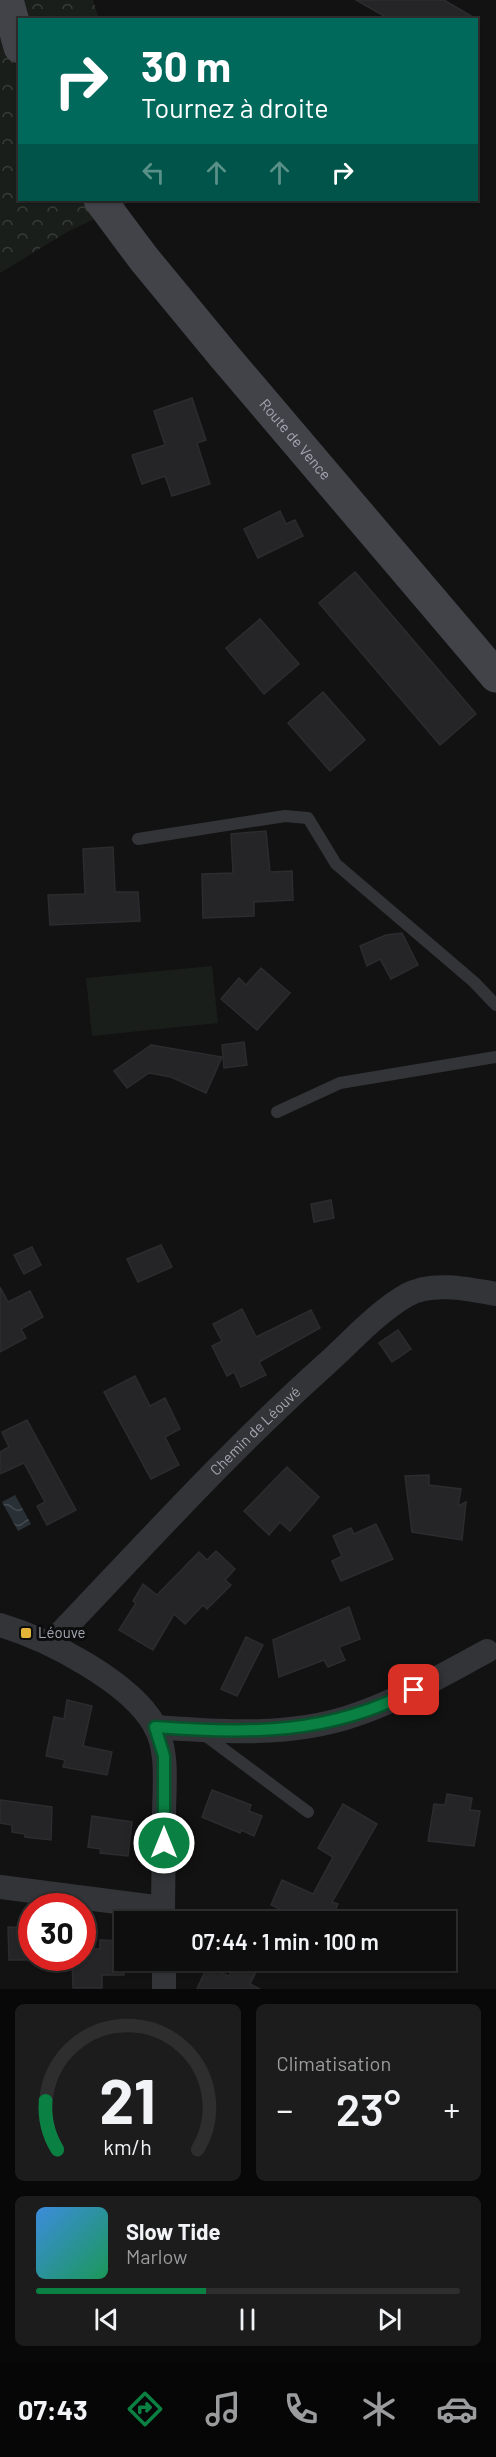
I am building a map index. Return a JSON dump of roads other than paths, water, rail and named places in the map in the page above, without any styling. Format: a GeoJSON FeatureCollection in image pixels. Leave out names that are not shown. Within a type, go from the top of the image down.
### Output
{"type":"FeatureCollection","features":[{"type":"Feature","properties":{"kind":"main road"},"geometry":{"type":"LineString","coordinates":[[7,0],[18,39]]}},
{"type":"Feature","properties":{"kind":"main road","name":"Route de Vence"},"geometry":{"type":"LineString","coordinates":[[101,201],[144,259],[224,356],[496,676]]}},
{"type":"Feature","properties":{"kind":"street","name":"Chemin de Léouvé"},"geometry":{"type":"LineString","coordinates":[[51,1644],[259,1426],[384,1312],[408,1294],[433,1288],[457,1287],[496,1293]]}},
{"type":"Feature","properties":{"kind":"street"},"geometry":{"type":"LineString","coordinates":[[0,1625],[51,1644],[100,1674],[136,1701],[155,1727],[164,1756],[163,1911]]}},
{"type":"Feature","properties":{"kind":"street"},"geometry":{"type":"LineString","coordinates":[[155,1727],[218,1732],[292,1729],[353,1716],[395,1700],[487,1651]]}},
{"type":"Feature","properties":{"kind":"street"},"geometry":{"type":"LineString","coordinates":[[0,1887],[140,1911]]}},
{"type":"Feature","properties":{"kind":"street"},"geometry":{"type":"LineString","coordinates":[[164,1971],[164,1989]]}},
{"type":"Feature","properties":{"kind":"lane"},"geometry":{"type":"LineString","coordinates":[[138,839],[285,816],[308,818],[336,864],[474,982],[496,1005]]}},
{"type":"Feature","properties":{"kind":"lane"},"geometry":{"type":"LineString","coordinates":[[277,1112],[340,1083],[496,1057]]}},
{"type":"Feature","properties":{"kind":"lane"},"geometry":{"type":"LineString","coordinates":[[198,1730],[308,1812]]}},
{"type":"Feature","properties":{"kind":"water"},"geometry":{"type":"Polygon","coordinates":[[[15,1495],[31,1524],[18,1531],[2,1502],[15,1495]]]}},
{"type":"Feature","properties":{"kind":"place","name":"Léouve"},"geometry":{"type":"Point","coordinates":[26,1633]}}]}
